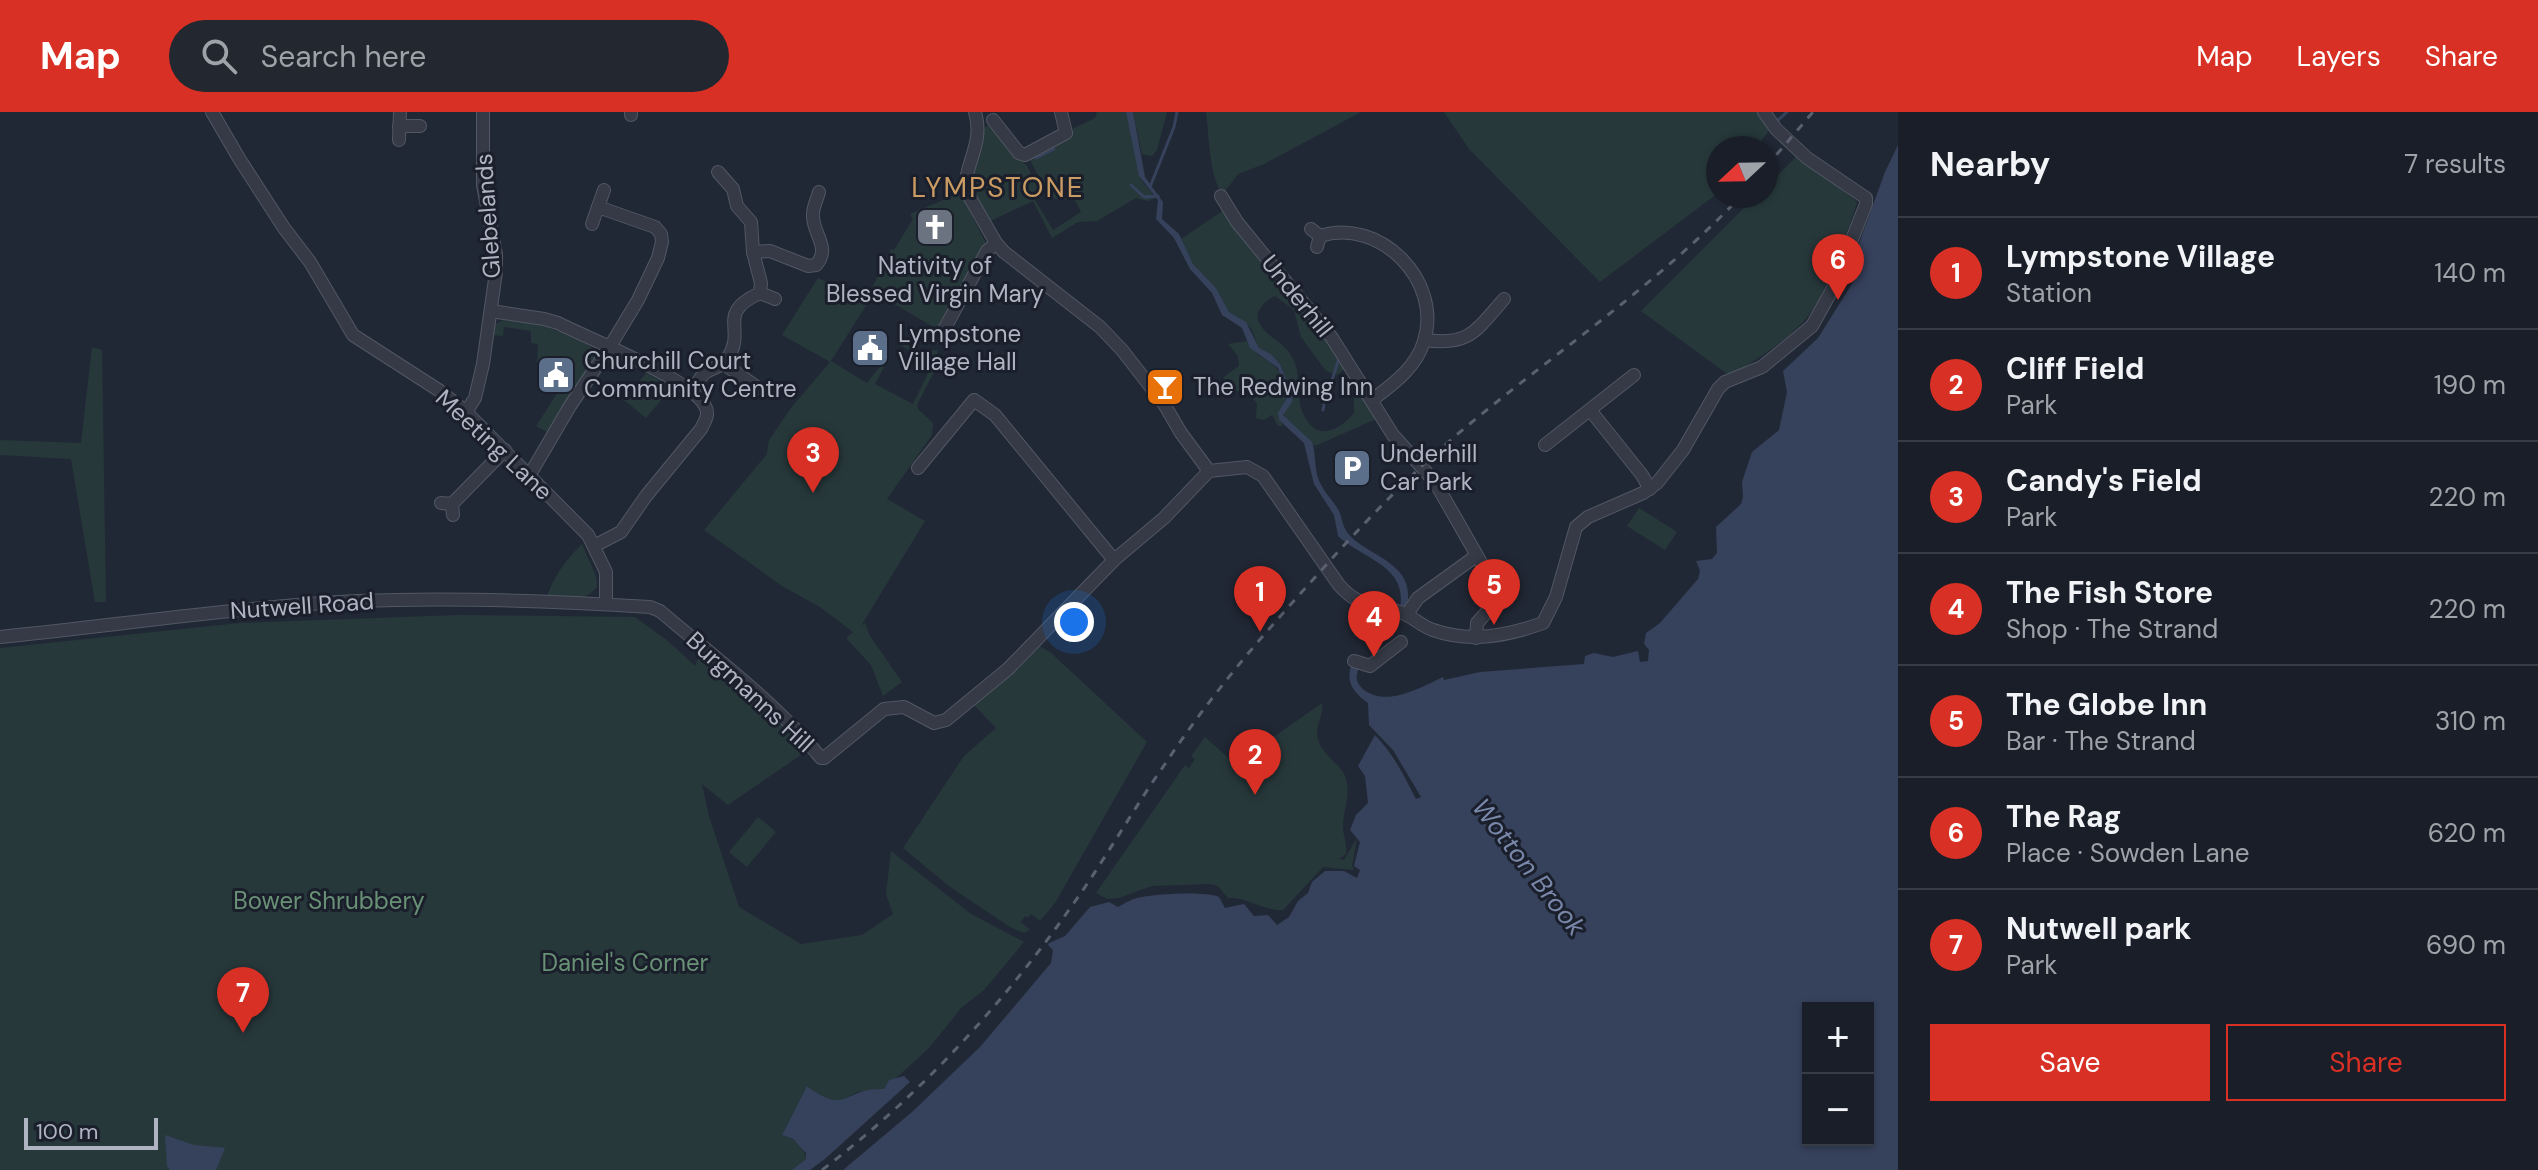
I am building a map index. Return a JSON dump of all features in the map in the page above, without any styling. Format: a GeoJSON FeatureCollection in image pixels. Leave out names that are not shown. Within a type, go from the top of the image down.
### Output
{"type":"FeatureCollection","features":[{"type":"Feature","properties":{"kind":"street","name":"Meeting Lane"},"geometry":{"type":"LineString","coordinates":[[212,112],[284,228],[310,262],[353,335],[440,391],[466,412],[588,535],[606,572],[606,604]]}},
{"type":"Feature","properties":{"kind":"street"},"geometry":{"type":"LineString","coordinates":[[399,140],[400,112]]}},
{"type":"Feature","properties":{"kind":"street","name":"Glebelands"},"geometry":{"type":"LineString","coordinates":[[466,412],[475,398],[491,311],[496,254],[483,185],[483,112]]}},
{"type":"Feature","properties":{"kind":"street"},"geometry":{"type":"LineString","coordinates":[[1061,112],[1066,133],[1025,155],[1019,153],[998,116],[976,117],[977,144],[965,189],[996,243],[1106,332],[1164,404],[1209,471],[1247,467],[1256,470],[1270,484],[1298,529],[1348,595],[1365,605],[1407,614],[1432,630],[1476,638],[1503,635],[1543,623],[1556,597],[1576,527],[1590,516],[1650,489],[1683,450],[1725,382],[1762,367],[1812,326],[1832,290],[1866,198],[1807,158],[1776,129],[1764,112]]}},
{"type":"Feature","properties":{"kind":"street"},"geometry":{"type":"LineString","coordinates":[[399,126],[420,126]]}},
{"type":"Feature","properties":{"kind":"street"},"geometry":{"type":"LineString","coordinates":[[718,172],[733,189],[737,206],[751,222],[760,293]]}},
{"type":"Feature","properties":{"kind":"street"},"geometry":{"type":"LineString","coordinates":[[592,224],[604,190]]}},
{"type":"Feature","properties":{"kind":"street"},"geometry":{"type":"LineString","coordinates":[[753,252],[770,251],[808,266],[816,265],[823,248],[813,221],[819,192]]}},
{"type":"Feature","properties":{"kind":"street","name":"Underhill"},"geometry":{"type":"LineString","coordinates":[[1221,196],[1237,222],[1332,338],[1393,435],[1435,482],[1499,594],[1477,623],[1476,638]]}},
{"type":"Feature","properties":{"kind":"street"},"geometry":{"type":"LineString","coordinates":[[529,476],[638,300],[662,242],[661,234],[655,227],[598,207]]}},
{"type":"Feature","properties":{"kind":"street"},"geometry":{"type":"LineString","coordinates":[[1316,237],[1329,233],[1367,236],[1399,255],[1415,274],[1422,292],[1426,314],[1425,340],[1415,360],[1399,380],[1372,400]]}},
{"type":"Feature","properties":{"kind":"street"},"geometry":{"type":"LineString","coordinates":[[940,337],[987,251],[996,243]]}},
{"type":"Feature","properties":{"kind":"street"},"geometry":{"type":"LineString","coordinates":[[691,393],[707,371],[724,364],[735,341],[733,317],[743,301],[760,293],[775,299]]}},
{"type":"Feature","properties":{"kind":"street"},"geometry":{"type":"LineString","coordinates":[[1425,340],[1443,343],[1461,340],[1491,322],[1504,299]]}},
{"type":"Feature","properties":{"kind":"street"},"geometry":{"type":"LineString","coordinates":[[491,311],[544,319],[654,368],[700,399],[707,409],[701,429],[621,532],[594,546]]}},
{"type":"Feature","properties":{"kind":"street"},"geometry":{"type":"LineString","coordinates":[[724,364],[758,388]]}},
{"type":"Feature","properties":{"kind":"street"},"geometry":{"type":"LineString","coordinates":[[1545,445],[1634,375]]}},
{"type":"Feature","properties":{"kind":"street"},"geometry":{"type":"LineString","coordinates":[[918,468],[974,400],[995,415],[1114,560]]}},
{"type":"Feature","properties":{"kind":"street"},"geometry":{"type":"LineString","coordinates":[[1590,410],[1650,489]]}},
{"type":"Feature","properties":{"kind":"street"},"geometry":{"type":"LineString","coordinates":[[449,507],[505,450]]}},
{"type":"Feature","properties":{"kind":"street","name":"Burgmanns Hill"},"geometry":{"type":"LineString","coordinates":[[606,604],[650,607],[660,611],[751,687],[824,758],[884,709],[904,707],[934,723],[946,720],[1008,669],[1114,560],[1164,518],[1209,471]]}},
{"type":"Feature","properties":{"kind":"street"},"geometry":{"type":"LineString","coordinates":[[1407,614],[1418,598],[1476,556]]}},
{"type":"Feature","properties":{"kind":"street","name":"Nutwell Road"},"geometry":{"type":"LineString","coordinates":[[0,637],[180,615],[360,601],[606,604]]}},
{"type":"Feature","properties":{"kind":"street"},"geometry":{"type":"LineString","coordinates":[[1358,664],[1370,666],[1401,642]]}},
{"type":"Feature","properties":{"kind":"green space"},"geometry":{"type":"Polygon","coordinates":[[[1097,112],[1126,112],[1141,180],[1156,198],[1148,201],[1136,198],[1097,221],[1078,222],[1052,238],[1033,201],[988,222],[969,188],[984,127],[991,125],[1027,166],[1041,196],[1035,200],[1053,230],[1081,212],[1074,198],[1050,198],[1029,158],[1071,133],[1072,129],[1095,118],[1097,112]]]}},
{"type":"Feature","properties":{"kind":"green space"},"geometry":{"type":"Polygon","coordinates":[[[1133,112],[1167,112],[1157,150],[1152,156],[1142,154],[1133,112]]]}},
{"type":"Feature","properties":{"kind":"green space"},"geometry":{"type":"Polygon","coordinates":[[[1206,112],[1361,112],[1264,164],[1238,174],[1223,194],[1212,167],[1206,112]]]}},
{"type":"Feature","properties":{"kind":"green space"},"geometry":{"type":"Polygon","coordinates":[[[1444,112],[1758,112],[1770,129],[1765,136],[1706,136],[1706,202],[1600,282],[1469,149],[1444,112]]]}},
{"type":"Feature","properties":{"kind":"green space"},"geometry":{"type":"Polygon","coordinates":[[[1798,155],[1857,202],[1835,264],[1812,311],[1778,344],[1730,376],[1641,311],[1744,208],[1778,208],[1778,175],[1798,155]]]}},
{"type":"Feature","properties":{"kind":"green space"},"geometry":{"type":"Polygon","coordinates":[[[960,193],[988,247],[940,331],[871,290],[891,249],[894,250],[913,219],[910,214],[960,193]]]}},
{"type":"Feature","properties":{"kind":"green space"},"geometry":{"type":"Polygon","coordinates":[[[1224,210],[1302,303],[1346,368],[1337,375],[1326,371],[1301,337],[1294,310],[1275,296],[1262,305],[1258,320],[1293,359],[1298,374],[1300,404],[1307,421],[1319,431],[1340,425],[1354,413],[1354,390],[1360,388],[1376,419],[1315,446],[1285,417],[1283,414],[1293,396],[1280,364],[1271,354],[1259,348],[1251,328],[1229,312],[1216,288],[1193,264],[1181,239],[1224,210]]]}},
{"type":"Feature","properties":{"kind":"green space"},"geometry":{"type":"Polygon","coordinates":[[[818,278],[869,301],[831,361],[867,383],[881,365],[884,367],[875,384],[913,404],[933,363],[900,345],[921,351],[938,350],[936,368],[917,405],[933,423],[932,435],[887,499],[925,521],[861,626],[865,623],[870,636],[902,682],[883,696],[871,665],[846,638],[853,632],[704,530],[767,454],[769,440],[830,362],[782,335],[818,278]]]}},
{"type":"Feature","properties":{"kind":"green space"},"geometry":{"type":"Polygon","coordinates":[[[503,320],[548,327],[586,344],[595,354],[593,362],[547,432],[536,426],[564,383],[566,368],[537,363],[538,344],[531,343],[531,331],[504,327],[503,336],[492,335],[494,325],[503,320]]]}},
{"type":"Feature","properties":{"kind":"green space"},"geometry":{"type":"Polygon","coordinates":[[[1247,341],[1252,349],[1275,367],[1285,383],[1288,396],[1278,416],[1283,426],[1278,426],[1272,415],[1264,420],[1256,418],[1257,404],[1249,392],[1225,390],[1224,377],[1239,366],[1238,356],[1228,344],[1247,341]]]}},
{"type":"Feature","properties":{"kind":"green space"},"geometry":{"type":"Polygon","coordinates":[[[92,347],[102,350],[106,602],[95,602],[71,459],[0,455],[0,440],[81,443],[92,347]]]}},
{"type":"Feature","properties":{"kind":"green space"},"geometry":{"type":"Polygon","coordinates":[[[646,373],[672,387],[646,418],[624,400],[646,373]]]}},
{"type":"Feature","properties":{"kind":"green space"},"geometry":{"type":"Polygon","coordinates":[[[1639,508],[1677,532],[1665,550],[1627,526],[1639,508]]]}},
{"type":"Feature","properties":{"kind":"green space"},"geometry":{"type":"Polygon","coordinates":[[[582,544],[596,576],[597,587],[580,598],[546,599],[561,569],[582,544]]]}},
{"type":"Feature","properties":{"kind":"green space"},"geometry":{"type":"Polygon","coordinates":[[[458,615],[635,617],[695,666],[700,654],[748,686],[805,752],[728,805],[702,784],[709,816],[739,907],[801,944],[862,935],[893,914],[886,894],[891,851],[971,914],[1024,942],[984,990],[962,1007],[929,1048],[895,1079],[889,1080],[884,1089],[857,1092],[841,1102],[823,1098],[807,1086],[782,1135],[798,1143],[805,1154],[806,1159],[792,1170],[0,1170],[0,648],[240,623],[458,615]]]}},
{"type":"Feature","properties":{"kind":"green space"},"geometry":{"type":"Polygon","coordinates":[[[1038,645],[1050,652],[1147,742],[1055,903],[1040,921],[1031,914],[1028,918],[1025,916],[1021,922],[1030,930],[1024,933],[950,887],[903,848],[964,756],[996,728],[973,704],[1038,645]]]}},
{"type":"Feature","properties":{"kind":"green space"},"geometry":{"type":"Polygon","coordinates":[[[1322,703],[1318,739],[1322,749],[1344,774],[1348,787],[1343,823],[1346,854],[1339,859],[1344,860],[1357,838],[1354,870],[1323,867],[1283,910],[1228,898],[1218,886],[1210,884],[1152,886],[1107,899],[1096,893],[1185,765],[1189,768],[1195,759],[1191,756],[1205,737],[1231,760],[1275,736],[1322,703]]]}},
{"type":"Feature","properties":{"kind":"green space"},"geometry":{"type":"Polygon","coordinates":[[[758,817],[776,832],[747,867],[729,852],[758,817]]]}},
{"type":"Feature","properties":{"kind":"water"},"geometry":{"type":"Polygon","coordinates":[[[1126,112],[1133,112],[1145,177],[1163,202],[1162,219],[1179,234],[1193,264],[1216,288],[1229,312],[1246,322],[1259,348],[1271,354],[1280,364],[1293,396],[1283,415],[1312,442],[1318,478],[1338,509],[1347,532],[1398,570],[1405,581],[1408,593],[1406,609],[1400,607],[1401,593],[1390,572],[1338,536],[1334,515],[1314,484],[1304,443],[1279,420],[1278,413],[1288,396],[1278,368],[1250,348],[1242,328],[1222,315],[1212,293],[1190,269],[1174,238],[1156,219],[1158,200],[1139,176],[1126,112]]]}},
{"type":"Feature","properties":{"kind":"water","name":"Wotton Brook"},"geometry":{"type":"Polygon","coordinates":[[[1898,145],[1898,1170],[843,1170],[912,1112],[980,1047],[1051,963],[1053,950],[1049,943],[1065,936],[1090,907],[1109,902],[1118,907],[1135,898],[1150,896],[1203,894],[1219,897],[1225,908],[1244,904],[1254,916],[1268,915],[1277,925],[1289,917],[1298,901],[1308,893],[1312,882],[1325,871],[1344,871],[1357,878],[1360,870],[1354,866],[1360,842],[1350,830],[1356,815],[1368,803],[1365,776],[1358,766],[1375,735],[1394,758],[1416,799],[1421,797],[1393,750],[1369,725],[1368,703],[1354,691],[1350,681],[1352,663],[1359,668],[1357,680],[1361,687],[1383,697],[1404,694],[1443,677],[1444,680],[1480,672],[1584,664],[1585,656],[1594,653],[1613,657],[1638,651],[1640,662],[1648,661],[1649,650],[1644,644],[1646,633],[1660,623],[1698,579],[1700,571],[1696,561],[1712,559],[1717,553],[1716,527],[1741,504],[1742,482],[1752,452],[1779,430],[1787,392],[1783,371],[1818,338],[1860,271],[1857,249],[1898,145]]]}},
{"type":"Feature","properties":{"kind":"water"},"geometry":{"type":"Polygon","coordinates":[[[904,1076],[910,1082],[826,1158],[810,1170],[792,1170],[806,1159],[806,1153],[793,1139],[782,1135],[807,1086],[820,1095],[839,1100],[860,1092],[884,1089],[889,1080],[904,1076]]]}},
{"type":"Feature","properties":{"kind":"water"},"geometry":{"type":"Polygon","coordinates":[[[165,1135],[194,1145],[225,1148],[216,1170],[170,1170],[167,1166],[165,1135]]]}},
{"type":"Feature","properties":{"kind":"waterway"},"geometry":{"type":"LineString","coordinates":[[1150,187],[1177,112]]}},
{"type":"Feature","properties":{"kind":"waterway"},"geometry":{"type":"LineString","coordinates":[[1776,122],[1787,112]]}},
{"type":"Feature","properties":{"kind":"waterway"},"geometry":{"type":"LineString","coordinates":[[1036,158],[1054,149]]}},
{"type":"Feature","properties":{"kind":"waterway"},"geometry":{"type":"LineString","coordinates":[[1131,185],[1144,197],[1158,196]]}},
{"type":"Feature","properties":{"kind":"waterway"},"geometry":{"type":"LineString","coordinates":[[1328,393],[1339,358]]}},
{"type":"Feature","properties":{"kind":"waterway"},"geometry":{"type":"LineString","coordinates":[[1323,410],[1324,404]]}},
{"type":"Feature","properties":{"kind":"railway"},"geometry":{"type":"LineString","coordinates":[[1778,153],[1813,112]]}},
{"type":"Feature","properties":{"kind":"railway"},"geometry":{"type":"LineString","coordinates":[[822,1170],[927,1079],[991,1010],[1076,900],[1191,726],[1247,654],[1371,517],[1446,444],[1644,286],[1729,208]]}},
{"type":"Feature","properties":{"kind":"place","name":"Nativity of Blessed Virgin Mary"},"geometry":{"type":"Point","coordinates":[935,227]}},
{"type":"Feature","properties":{"kind":"place","name":"The Rag"},"geometry":{"type":"Point","coordinates":[1838,300]}},
{"type":"Feature","properties":{"kind":"place","name":"Lympstone Village Hall"},"geometry":{"type":"Point","coordinates":[870,348]}},
{"type":"Feature","properties":{"kind":"place","name":"Churchill Court Community Centre"},"geometry":{"type":"Point","coordinates":[556,375]}},
{"type":"Feature","properties":{"kind":"place","name":"The Redwing Inn"},"geometry":{"type":"Point","coordinates":[1165,387]}},
{"type":"Feature","properties":{"kind":"place","name":"Underhill Car Park"},"geometry":{"type":"Point","coordinates":[1352,468]}},
{"type":"Feature","properties":{"kind":"place","name":"Candy's Field"},"geometry":{"type":"Point","coordinates":[813,493]}},
{"type":"Feature","properties":{"kind":"place","name":"The Globe Inn"},"geometry":{"type":"Point","coordinates":[1494,625]}},
{"type":"Feature","properties":{"kind":"place","name":"Lympstone Village"},"geometry":{"type":"Point","coordinates":[1260,632]}},
{"type":"Feature","properties":{"kind":"place","name":"The Fish Store"},"geometry":{"type":"Point","coordinates":[1374,657]}},
{"type":"Feature","properties":{"kind":"place","name":"Cliff Field"},"geometry":{"type":"Point","coordinates":[1255,795]}},
{"type":"Feature","properties":{"kind":"place","name":"Nutwell park"},"geometry":{"type":"Point","coordinates":[243,1033]}},
{"type":"Feature","properties":{"kind":"district","name":"LYMPSTONE"},"geometry":{"type":"Point","coordinates":[998,187]}},
{"type":"Feature","properties":{"kind":"park label","name":"Bower Shrubbery"},"geometry":{"type":"Point","coordinates":[329,901]}},
{"type":"Feature","properties":{"kind":"park label","name":"Daniel's Corner"},"geometry":{"type":"Point","coordinates":[625,963]}}]}
